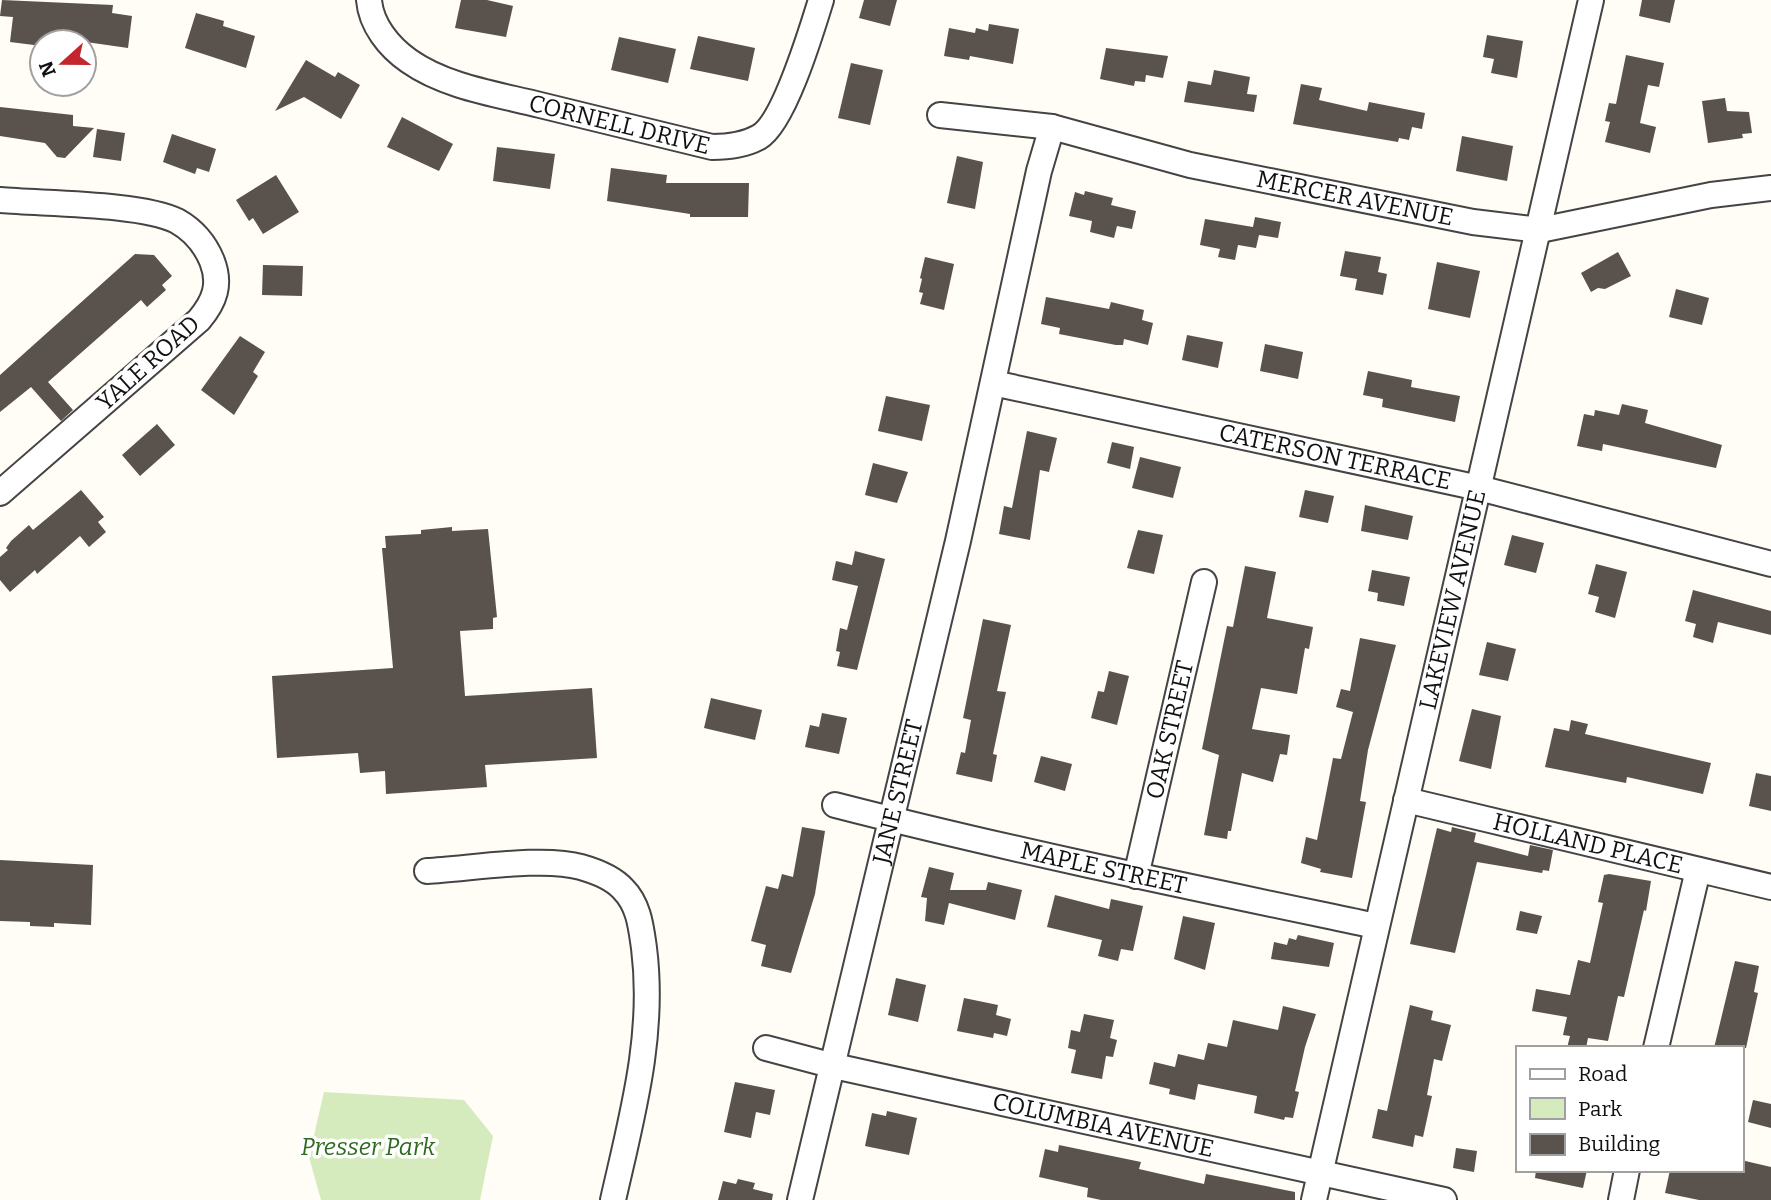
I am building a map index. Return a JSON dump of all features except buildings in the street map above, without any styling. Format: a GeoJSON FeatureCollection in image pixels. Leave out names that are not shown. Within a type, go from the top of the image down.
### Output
{"type":"FeatureCollection","features":[{"type":"Feature","properties":{"kind":"street","name":"CORNELL DRIVE"},"geometry":{"type":"LineString","coordinates":[[369,0],[373,18],[385,38],[410,62],[434,75],[486,92],[722,147],[761,137],[778,117],[821,0]]}},
{"type":"Feature","properties":{"kind":"street","name":"LAKEVIEW AVENUE"},"geometry":{"type":"LineString","coordinates":[[1314,1200],[1591,0]]}},
{"type":"Feature","properties":{"kind":"street","name":"MERCER AVENUE"},"geometry":{"type":"LineString","coordinates":[[940,116],[1052,127],[1190,164],[1472,222],[1540,230],[1711,195],[1771,188]]}},
{"type":"Feature","properties":{"kind":"street"},"geometry":{"type":"LineString","coordinates":[[993,383],[1052,127]]}},
{"type":"Feature","properties":{"kind":"street","name":"YALE ROAD"},"geometry":{"type":"LineString","coordinates":[[0,200],[144,212],[174,220],[187,227],[205,247],[216,272],[217,285],[215,298],[194,326],[0,493]]}},
{"type":"Feature","properties":{"kind":"street","name":"CATERSON TERRACE"},"geometry":{"type":"LineString","coordinates":[[993,383],[1479,488],[1771,564]]}},
{"type":"Feature","properties":{"kind":"street","name":"JANE STREET"},"geometry":{"type":"LineString","coordinates":[[800,1200],[834,1066],[993,383]]}},
{"type":"Feature","properties":{"kind":"street","name":"OAK STREET"},"geometry":{"type":"LineString","coordinates":[[1136,876],[1204,582]]}},
{"type":"Feature","properties":{"kind":"street","name":"HOLLAND PLACE"},"geometry":{"type":"LineString","coordinates":[[1406,800],[1771,887]]}},
{"type":"Feature","properties":{"kind":"street","name":"MAPLE STREET"},"geometry":{"type":"LineString","coordinates":[[835,805],[891,821],[1136,876],[1376,926]]}},
{"type":"Feature","properties":{"kind":"street"},"geometry":{"type":"LineString","coordinates":[[427,871],[544,864],[578,866],[602,874],[623,888],[637,909],[646,967],[649,1014],[642,1074],[613,1200]]}},
{"type":"Feature","properties":{"kind":"street"},"geometry":{"type":"LineString","coordinates":[[1656,1046],[1698,870]]}},
{"type":"Feature","properties":{"kind":"street","name":"COLUMBIA AVENUE"},"geometry":{"type":"LineString","coordinates":[[766,1048],[834,1066],[1444,1200]]}},
{"type":"Feature","properties":{"kind":"street"},"geometry":{"type":"LineString","coordinates":[[1620,1200],[1627,1172]]}},
{"type":"Feature","properties":{"kind":"green space","name":"Presser Park"},"geometry":{"type":"Polygon","coordinates":[[[324,1092],[464,1100],[493,1136],[480,1200],[321,1200],[309,1157],[324,1092]]]}}]}
